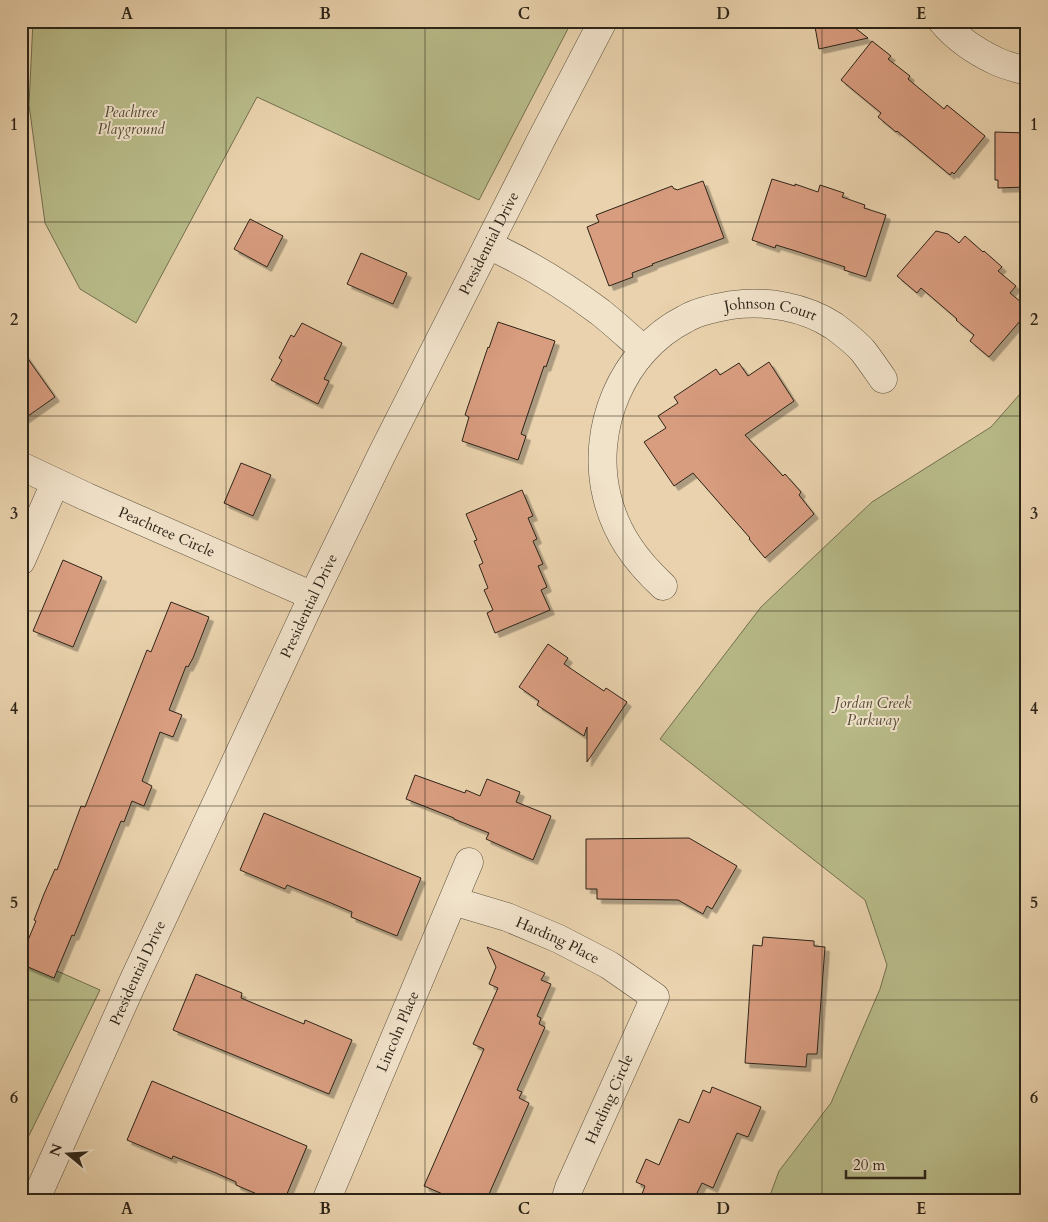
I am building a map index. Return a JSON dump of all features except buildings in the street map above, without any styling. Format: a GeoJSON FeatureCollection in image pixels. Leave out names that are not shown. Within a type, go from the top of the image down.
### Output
{"type":"FeatureCollection","features":[{"type":"Feature","properties":{"kind":"street","name":"Presidential Drive"},"geometry":{"type":"LineString","coordinates":[[36,1201],[135,977],[313,596],[382,454],[603,21]]}},
{"type":"Feature","properties":{"kind":"street"},"geometry":{"type":"LineString","coordinates":[[942,21],[974,49],[998,62],[1027,71]]}},
{"type":"Feature","properties":{"kind":"street"},"geometry":{"type":"LineString","coordinates":[[488,245],[554,280],[601,313],[644,350]]}},
{"type":"Feature","properties":{"kind":"street","name":"Johnson Court"},"geometry":{"type":"LineString","coordinates":[[663,586],[630,549],[616,524],[607,497],[603,469],[604,436],[612,403],[627,372],[644,350],[659,336],[685,319],[714,308],[745,303],[776,304],[806,312],[834,326],[862,350],[883,378]]}},
{"type":"Feature","properties":{"kind":"street","name":"Peachtree Circle"},"geometry":{"type":"LineString","coordinates":[[21,466],[55,483],[313,596]]}},
{"type":"Feature","properties":{"kind":"street"},"geometry":{"type":"LineString","coordinates":[[21,561],[55,483]]}},
{"type":"Feature","properties":{"kind":"street","name":"Lincoln Place"},"geometry":{"type":"LineString","coordinates":[[326,1201],[469,862]]}},
{"type":"Feature","properties":{"kind":"street","name":"Harding Place"},"geometry":{"type":"LineString","coordinates":[[453,902],[507,917],[559,939],[609,965],[655,997]]}},
{"type":"Feature","properties":{"kind":"street","name":"Harding Circle"},"geometry":{"type":"LineString","coordinates":[[565,1201],[569,1188],[655,997]]}},
{"type":"Feature","properties":{"kind":"green space","name":"Peachtree Playground"},"geometry":{"type":"Polygon","coordinates":[[[33,21],[572,21],[479,200],[257,97],[136,323],[80,289],[45,223],[29,105],[33,21]]]}},
{"type":"Feature","properties":{"kind":"green space","name":"Jordan Creek Parkway"},"geometry":{"type":"Polygon","coordinates":[[[1027,386],[1027,1201],[768,1201],[779,1171],[831,1103],[880,989],[887,965],[865,900],[660,739],[761,607],[872,502],[991,427],[1027,386]]]}},
{"type":"Feature","properties":{"kind":"green space"},"geometry":{"type":"Polygon","coordinates":[[[21,955],[100,990],[21,1152],[21,955]]]}}]}
